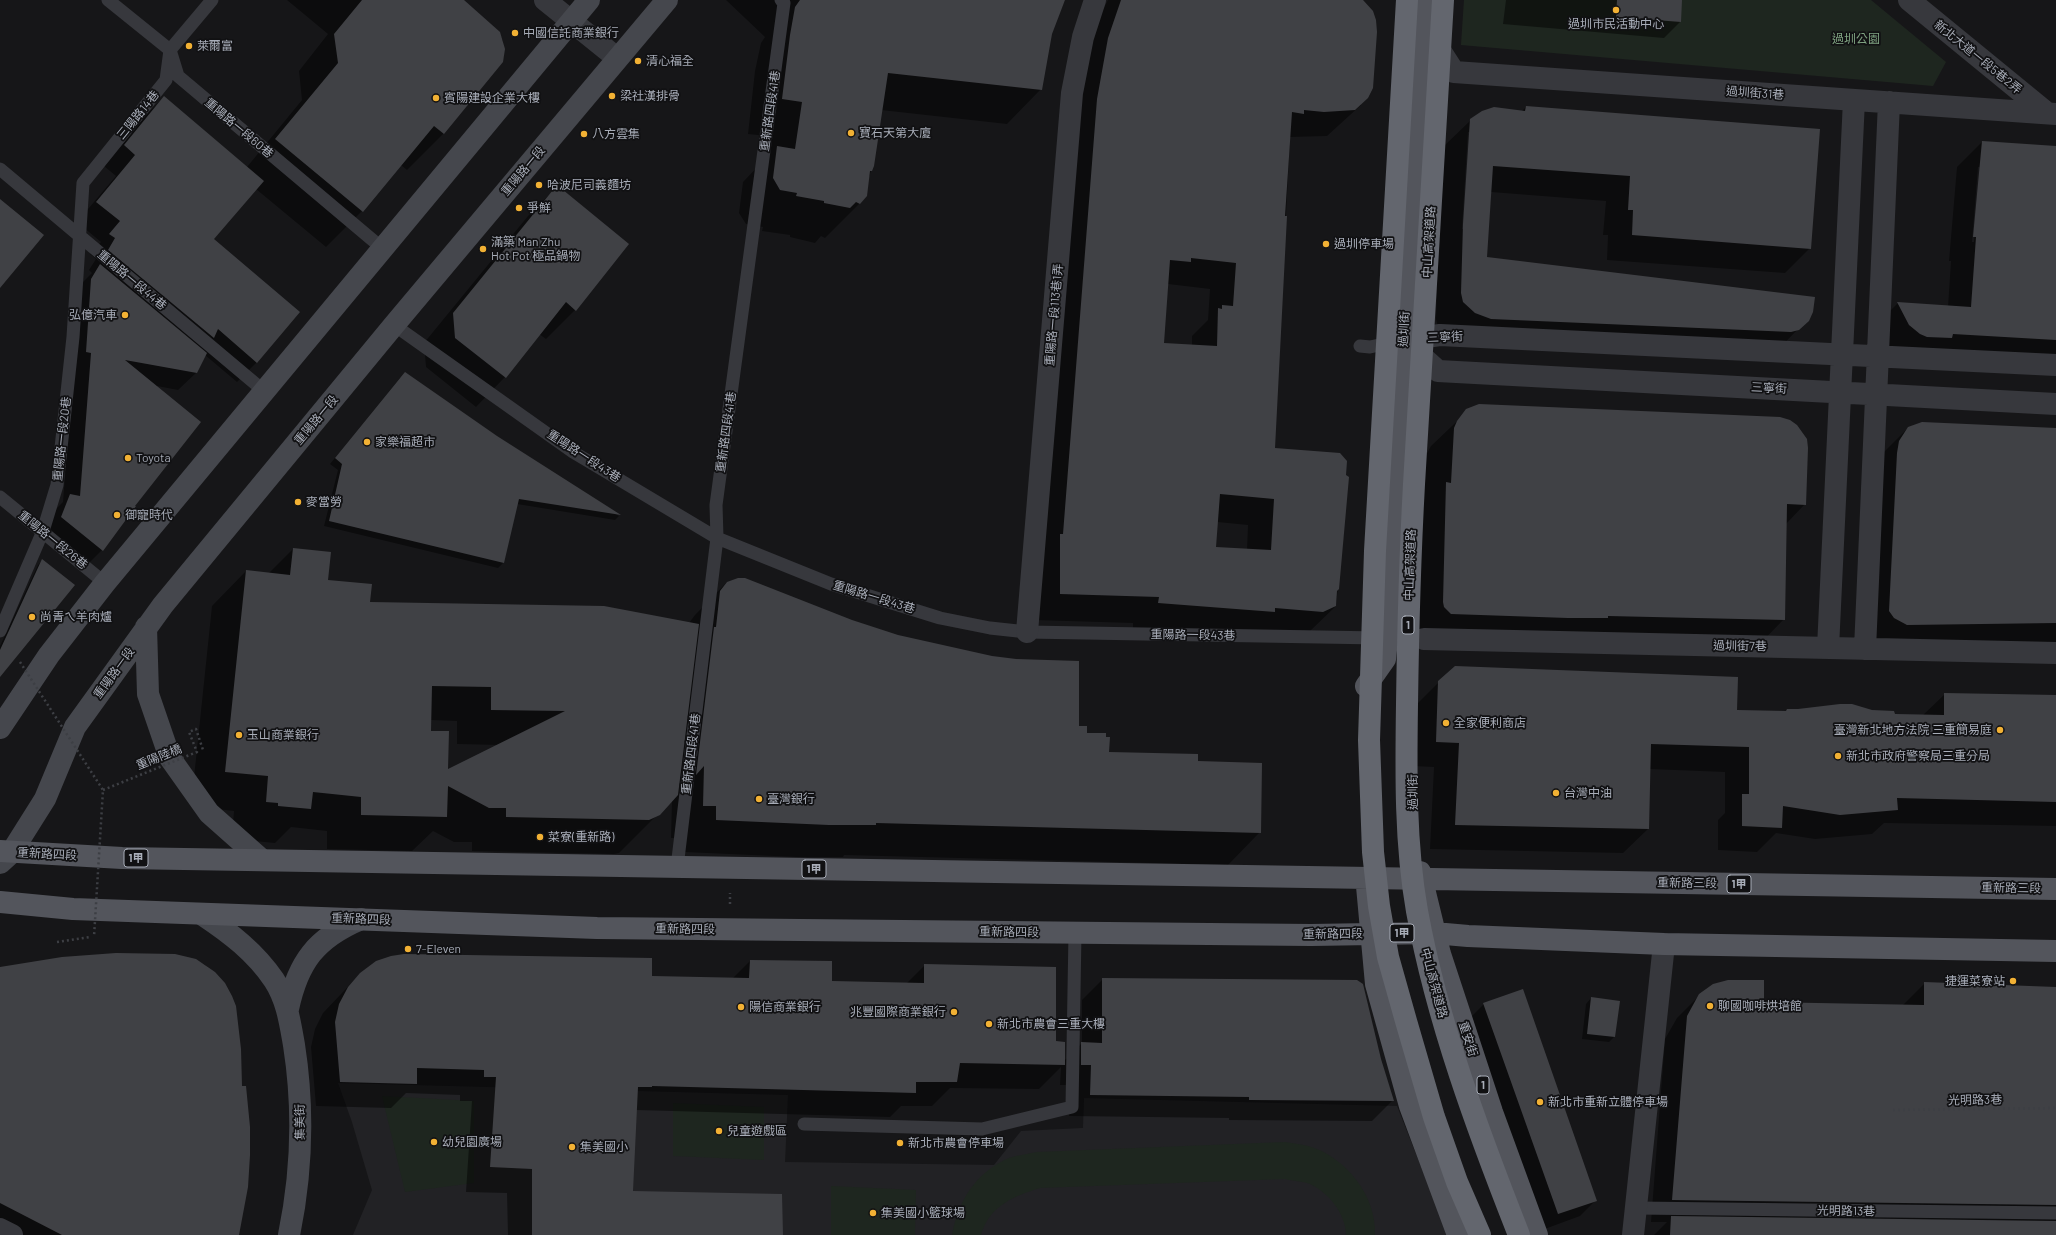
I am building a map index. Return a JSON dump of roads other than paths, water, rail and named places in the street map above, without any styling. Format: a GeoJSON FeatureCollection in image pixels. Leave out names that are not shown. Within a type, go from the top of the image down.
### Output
{"type":"FeatureCollection","features":[{"type":"Feature","properties":{"kind":"highway"},"geometry":{"type":"LineString","coordinates":[[1407,0],[1375,551],[1370,740],[1373,852],[1388,957],[1434,1117],[1457,1182],[1480,1235]]}},
{"type":"Feature","properties":{"kind":"highway","name":"中山高架道路"},"geometry":{"type":"LineString","coordinates":[[1443,0],[1410,556],[1406,749],[1410,860],[1425,953],[1440,1006],[1470,1105],[1519,1235]]}},
{"type":"Feature","properties":{"kind":"main road"},"geometry":{"type":"LineString","coordinates":[[0,728],[49,655],[105,583],[589,0]]}},
{"type":"Feature","properties":{"kind":"main road","name":"重陽路一段"},"geometry":{"type":"LineString","coordinates":[[4,856],[45,800],[75,727],[146,627],[394,325],[667,0]]}},
{"type":"Feature","properties":{"kind":"main road","name":"過圳街"},"geometry":{"type":"LineString","coordinates":[[1423,0],[1386,648],[1411,692],[1414,838],[1434,933]]}},
{"type":"Feature","properties":{"kind":"main road"},"geometry":{"type":"LineString","coordinates":[[146,627],[148,694],[170,758],[209,813],[262,860]]}},
{"type":"Feature","properties":{"kind":"main road"},"geometry":{"type":"LineString","coordinates":[[1386,648],[1364,688],[1366,878],[1376,984],[1410,1106],[1458,1235]]}},
{"type":"Feature","properties":{"kind":"main road","name":"重新路四段"},"geometry":{"type":"LineString","coordinates":[[4,856],[1366,878]]}},
{"type":"Feature","properties":{"kind":"main road","name":"重新路三段"},"geometry":{"type":"LineString","coordinates":[[1366,878],[2056,889]]}},
{"type":"Feature","properties":{"kind":"main road","name":"重新路四段"},"geometry":{"type":"LineString","coordinates":[[0,902],[73,909],[203,915],[361,919],[597,928],[1311,935],[1371,934]]}},
{"type":"Feature","properties":{"kind":"main road","name":"集美街"},"geometry":{"type":"LineString","coordinates":[[203,915],[230,933],[254,954],[274,980],[288,1009],[300,1080],[301,1146],[295,1204],[289,1235]]}},
{"type":"Feature","properties":{"kind":"main road","name":"集美街"},"geometry":{"type":"LineString","coordinates":[[288,1009],[298,976],[311,952],[325,938],[342,927],[361,919]]}},
{"type":"Feature","properties":{"kind":"main road","name":"1甲"},"geometry":{"type":"LineString","coordinates":[[1371,934],[1434,933],[1468,936],[1664,944],[2056,951]]}},
{"type":"Feature","properties":{"kind":"main road","name":"重安街"},"geometry":{"type":"LineString","coordinates":[[1434,933],[1492,1112],[1537,1235]]}},
{"type":"Feature","properties":{"kind":"street"},"geometry":{"type":"LineString","coordinates":[[545,0],[617,58]]}},
{"type":"Feature","properties":{"kind":"street","name":"重陽路一段113巷1弄"},"geometry":{"type":"LineString","coordinates":[[1027,632],[1072,93],[1083,37],[1095,0]]}},
{"type":"Feature","properties":{"kind":"street"},"geometry":{"type":"LineString","coordinates":[[1404,0],[1422,22]]}},
{"type":"Feature","properties":{"kind":"street","name":"新北大道一段5巷2弄"},"geometry":{"type":"LineString","coordinates":[[1909,0],[2051,114]]}},
{"type":"Feature","properties":{"kind":"street","name":"過圳街31巷"},"geometry":{"type":"LineString","coordinates":[[1422,22],[1454,72],[2051,114]]}},
{"type":"Feature","properties":{"kind":"street"},"geometry":{"type":"LineString","coordinates":[[1828,648],[1854,100]]}},
{"type":"Feature","properties":{"kind":"street"},"geometry":{"type":"LineString","coordinates":[[1865,649],[1889,102]]}},
{"type":"Feature","properties":{"kind":"street","name":"三寧街"},"geometry":{"type":"LineString","coordinates":[[1403,340],[1440,335],[2056,365]]}},
{"type":"Feature","properties":{"kind":"street","name":"三寧街"},"geometry":{"type":"LineString","coordinates":[[1403,340],[1438,370],[2056,404]]}},
{"type":"Feature","properties":{"kind":"street","name":"過圳街7巷"},"geometry":{"type":"LineString","coordinates":[[1424,639],[2056,653]]}},
{"type":"Feature","properties":{"kind":"street"},"geometry":{"type":"LineString","coordinates":[[1633,1235],[1664,944]]}},
{"type":"Feature","properties":{"kind":"street"},"geometry":{"type":"LineString","coordinates":[[0,1229],[12,1235]]}},
{"type":"Feature","properties":{"kind":"lane"},"geometry":{"type":"LineString","coordinates":[[108,0],[170,50],[212,0]]}},
{"type":"Feature","properties":{"kind":"lane","name":"重新路四段41巷"},"geometry":{"type":"LineString","coordinates":[[677,867],[717,538],[716,505],[784,3],[781,0]]}},
{"type":"Feature","properties":{"kind":"lane","name":"三陽路14巷"},"geometry":{"type":"LineString","coordinates":[[80,237],[83,184],[166,80],[170,50]]}},
{"type":"Feature","properties":{"kind":"lane","name":"重陽路一段60巷"},"geometry":{"type":"LineString","coordinates":[[170,50],[178,76],[382,248]]}},
{"type":"Feature","properties":{"kind":"lane","name":"重陽路一段44巷"},"geometry":{"type":"LineString","coordinates":[[0,169],[264,391]]}},
{"type":"Feature","properties":{"kind":"lane","name":"重陽路一段20巷"},"geometry":{"type":"LineString","coordinates":[[0,631],[43,532],[57,485],[73,337],[80,237]]}},
{"type":"Feature","properties":{"kind":"lane","name":"重陽路一段43巷"},"geometry":{"type":"LineString","coordinates":[[394,325],[573,452],[717,538],[831,584],[940,618],[990,628],[1027,632],[1386,648],[1424,639]]}},
{"type":"Feature","properties":{"kind":"lane"},"geometry":{"type":"LineString","coordinates":[[1360,346],[1370,347],[1403,340]]}},
{"type":"Feature","properties":{"kind":"lane","name":"重陽路一段26巷"},"geometry":{"type":"LineString","coordinates":[[0,497],[105,583]]}},
{"type":"Feature","properties":{"kind":"lane"},"geometry":{"type":"LineString","coordinates":[[804,1124],[982,1129],[1072,1107],[1075,933]]}},
{"type":"Feature","properties":{"kind":"lane","name":"光明路13巷"},"geometry":{"type":"LineString","coordinates":[[1637,1208],[2056,1214]]}},
{"type":"Feature","properties":{"kind":"place","name":"過圳市民活動中心"},"geometry":{"type":"Point","coordinates":[1616,10]}},
{"type":"Feature","properties":{"kind":"place","name":"中國信託商業銀行"},"geometry":{"type":"Point","coordinates":[515,33]}},
{"type":"Feature","properties":{"kind":"place","name":"萊爾富"},"geometry":{"type":"Point","coordinates":[189,46]}},
{"type":"Feature","properties":{"kind":"place","name":"清心福全"},"geometry":{"type":"Point","coordinates":[638,61]}},
{"type":"Feature","properties":{"kind":"place","name":"梁社漢排骨"},"geometry":{"type":"Point","coordinates":[612,96]}},
{"type":"Feature","properties":{"kind":"place","name":"賓陽建設企業大樓"},"geometry":{"type":"Point","coordinates":[436,98]}},
{"type":"Feature","properties":{"kind":"place","name":"寶石天第大廈"},"geometry":{"type":"Point","coordinates":[851,133]}},
{"type":"Feature","properties":{"kind":"place","name":"八方雲集"},"geometry":{"type":"Point","coordinates":[584,134]}},
{"type":"Feature","properties":{"kind":"place","name":"哈波尼司義麵坊"},"geometry":{"type":"Point","coordinates":[539,185]}},
{"type":"Feature","properties":{"kind":"place","name":"爭鮮"},"geometry":{"type":"Point","coordinates":[519,208]}},
{"type":"Feature","properties":{"kind":"place","name":"過圳停車場"},"geometry":{"type":"Point","coordinates":[1326,244]}},
{"type":"Feature","properties":{"kind":"place","name":"滿築 Man Zhu Hot Pot 極品鍋物"},"geometry":{"type":"Point","coordinates":[483,249]}},
{"type":"Feature","properties":{"kind":"place","name":"弘億汽車"},"geometry":{"type":"Point","coordinates":[125,315]}},
{"type":"Feature","properties":{"kind":"place","name":"家樂福超市"},"geometry":{"type":"Point","coordinates":[367,442]}},
{"type":"Feature","properties":{"kind":"place","name":"Toyota"},"geometry":{"type":"Point","coordinates":[128,458]}},
{"type":"Feature","properties":{"kind":"place","name":"麥當勞"},"geometry":{"type":"Point","coordinates":[298,502]}},
{"type":"Feature","properties":{"kind":"place","name":"御寵時代"},"geometry":{"type":"Point","coordinates":[117,515]}},
{"type":"Feature","properties":{"kind":"place","name":"尚青ㄟ羊肉爐"},"geometry":{"type":"Point","coordinates":[32,617]}},
{"type":"Feature","properties":{"kind":"place","name":"全家便利商店"},"geometry":{"type":"Point","coordinates":[1446,723]}},
{"type":"Feature","properties":{"kind":"place","name":"臺灣新北地方法院 三重簡易庭"},"geometry":{"type":"Point","coordinates":[2000,730]}},
{"type":"Feature","properties":{"kind":"place","name":"玉山商業銀行"},"geometry":{"type":"Point","coordinates":[239,735]}},
{"type":"Feature","properties":{"kind":"place","name":"新北市政府警察局三重分局"},"geometry":{"type":"Point","coordinates":[1838,756]}},
{"type":"Feature","properties":{"kind":"place","name":"台灣中油"},"geometry":{"type":"Point","coordinates":[1556,793]}},
{"type":"Feature","properties":{"kind":"place","name":"臺灣銀行"},"geometry":{"type":"Point","coordinates":[759,799]}},
{"type":"Feature","properties":{"kind":"place","name":"菜寮(重新路)"},"geometry":{"type":"Point","coordinates":[540,837]}},
{"type":"Feature","properties":{"kind":"place","name":"7-Eleven"},"geometry":{"type":"Point","coordinates":[408,949]}},
{"type":"Feature","properties":{"kind":"place","name":"捷運菜寮站"},"geometry":{"type":"Point","coordinates":[2013,981]}},
{"type":"Feature","properties":{"kind":"place","name":"聊國咖啡烘培館"},"geometry":{"type":"Point","coordinates":[1710,1006]}},
{"type":"Feature","properties":{"kind":"place","name":"陽信商業銀行"},"geometry":{"type":"Point","coordinates":[741,1007]}},
{"type":"Feature","properties":{"kind":"place","name":"兆豐國際商業銀行"},"geometry":{"type":"Point","coordinates":[954,1012]}},
{"type":"Feature","properties":{"kind":"place","name":"新北市農會三重大樓"},"geometry":{"type":"Point","coordinates":[989,1024]}},
{"type":"Feature","properties":{"kind":"place","name":"新北市重新立體停車場"},"geometry":{"type":"Point","coordinates":[1540,1102]}},
{"type":"Feature","properties":{"kind":"place","name":"兒童遊戲區"},"geometry":{"type":"Point","coordinates":[719,1131]}},
{"type":"Feature","properties":{"kind":"place","name":"幼兒園廣場"},"geometry":{"type":"Point","coordinates":[434,1142]}},
{"type":"Feature","properties":{"kind":"place","name":"新北市農會停車場"},"geometry":{"type":"Point","coordinates":[900,1143]}},
{"type":"Feature","properties":{"kind":"place","name":"集美國小"},"geometry":{"type":"Point","coordinates":[572,1147]}},
{"type":"Feature","properties":{"kind":"place","name":"集美國小籃球場"},"geometry":{"type":"Point","coordinates":[873,1213]}},
{"type":"Feature","properties":{"kind":"park label","name":"過圳公園"},"geometry":{"type":"Point","coordinates":[1856,39]}}]}
